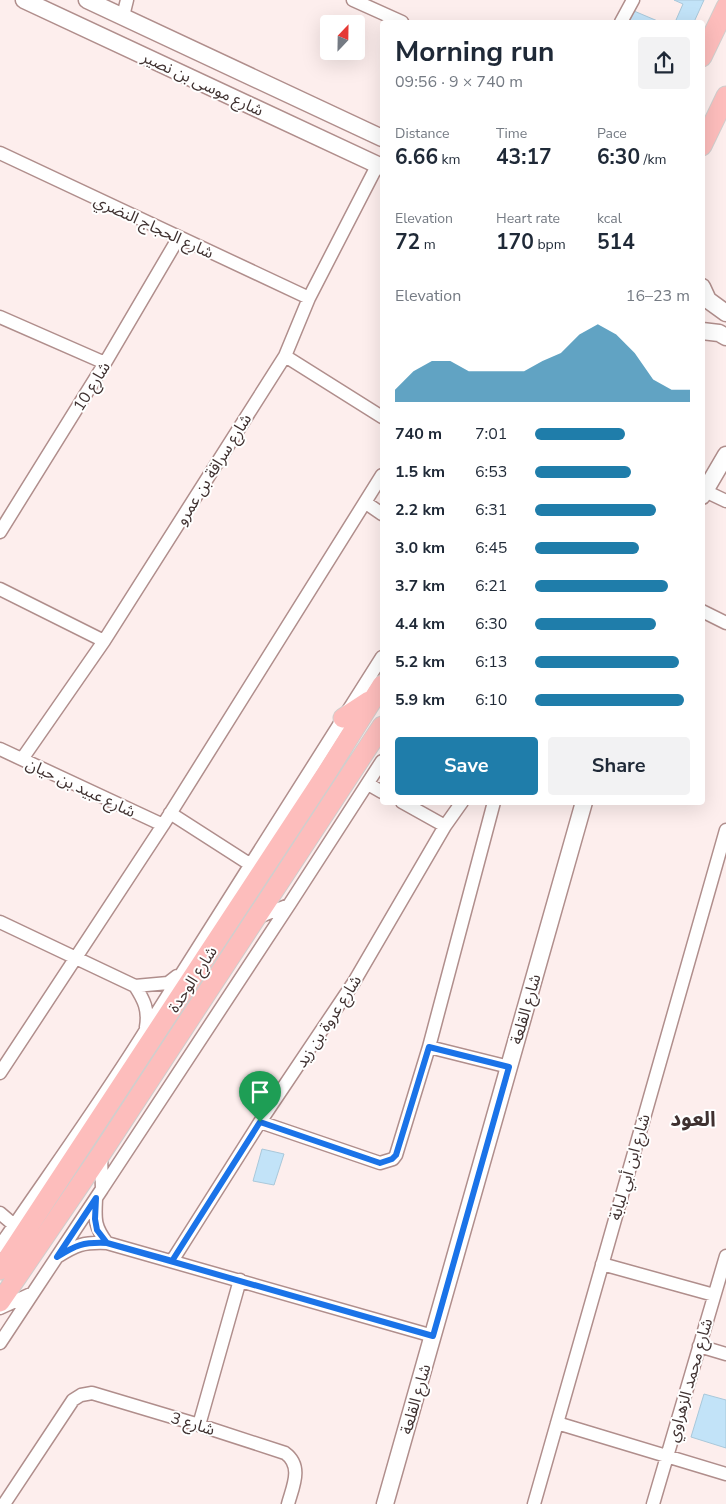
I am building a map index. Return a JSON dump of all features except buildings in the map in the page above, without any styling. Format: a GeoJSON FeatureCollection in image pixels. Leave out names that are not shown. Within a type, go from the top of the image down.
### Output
{"type":"FeatureCollection","features":[{"type":"Feature","properties":{"kind":"main road"},"geometry":{"type":"LineString","coordinates":[[705,51],[726,7]]}},
{"type":"Feature","properties":{"kind":"main road"},"geometry":{"type":"LineString","coordinates":[[705,140],[726,96]]}},
{"type":"Feature","properties":{"kind":"main road"},"geometry":{"type":"LineString","coordinates":[[343,718],[378,692]]}},
{"type":"Feature","properties":{"kind":"main road","name":"شارع الوحدة"},"geometry":{"type":"LineString","coordinates":[[0,1270],[94,1118],[326,774],[378,692]]}},
{"type":"Feature","properties":{"kind":"main road","name":"شارع الوحدة"},"geometry":{"type":"LineString","coordinates":[[0,1302],[100,1154],[380,729]]}},
{"type":"Feature","properties":{"kind":"street","name":"شارع موسى بن نصير"},"geometry":{"type":"LineString","coordinates":[[24,0],[380,166]]}},
{"type":"Feature","properties":{"kind":"street","name":"شارع موسى بن نصير"},"geometry":{"type":"LineString","coordinates":[[88,0],[380,137]]}},
{"type":"Feature","properties":{"kind":"street"},"geometry":{"type":"LineString","coordinates":[[90,31],[131,46],[139,48],[145,46],[148,38],[147,33],[123,16],[127,0]]}},
{"type":"Feature","properties":{"kind":"street"},"geometry":{"type":"LineString","coordinates":[[353,0],[398,20]]}},
{"type":"Feature","properties":{"kind":"street"},"geometry":{"type":"LineString","coordinates":[[622,20],[633,0]]}},
{"type":"Feature","properties":{"kind":"street","name":"شارع الحجاج النضري"},"geometry":{"type":"LineString","coordinates":[[0,153],[309,298]]}},
{"type":"Feature","properties":{"kind":"street","name":"شارع سراقة بن عمرو"},"geometry":{"type":"LineString","coordinates":[[22,759],[104,641],[285,356],[309,298],[380,166]]}},
{"type":"Feature","properties":{"kind":"street","name":"شارع 10"},"geometry":{"type":"LineString","coordinates":[[0,532],[105,364],[179,237]]}},
{"type":"Feature","properties":{"kind":"street"},"geometry":{"type":"LineString","coordinates":[[705,294],[708,300],[726,313]]}},
{"type":"Feature","properties":{"kind":"street"},"geometry":{"type":"LineString","coordinates":[[0,317],[105,364]]}},
{"type":"Feature","properties":{"kind":"street"},"geometry":{"type":"LineString","coordinates":[[705,331],[719,333],[726,337]]}},
{"type":"Feature","properties":{"kind":"street"},"geometry":{"type":"LineString","coordinates":[[285,356],[380,416]]}},
{"type":"Feature","properties":{"kind":"street"},"geometry":{"type":"LineString","coordinates":[[705,492],[726,455]]}},
{"type":"Feature","properties":{"kind":"street"},"geometry":{"type":"LineString","coordinates":[[0,1073],[163,825],[380,478]]}},
{"type":"Feature","properties":{"kind":"street"},"geometry":{"type":"LineString","coordinates":[[705,494],[726,501]]}},
{"type":"Feature","properties":{"kind":"street"},"geometry":{"type":"LineString","coordinates":[[366,503],[380,513]]}},
{"type":"Feature","properties":{"kind":"street"},"geometry":{"type":"LineString","coordinates":[[0,589],[104,641]]}},
{"type":"Feature","properties":{"kind":"street"},"geometry":{"type":"LineString","coordinates":[[705,613],[726,623]]}},
{"type":"Feature","properties":{"kind":"street"},"geometry":{"type":"LineString","coordinates":[[0,1246],[94,1118],[179,975],[251,865],[380,660]]}},
{"type":"Feature","properties":{"kind":"street","name":"شارع عبيد بن حيان"},"geometry":{"type":"LineString","coordinates":[[0,749],[163,825]]}},
{"type":"Feature","properties":{"kind":"street"},"geometry":{"type":"LineString","coordinates":[[0,1342],[289,906],[380,764]]}},
{"type":"Feature","properties":{"kind":"street"},"geometry":{"type":"LineString","coordinates":[[368,784],[380,791]]}},
{"type":"Feature","properties":{"kind":"street"},"geometry":{"type":"LineString","coordinates":[[407,805],[445,826]]}},
{"type":"Feature","properties":{"kind":"street","name":"شارع عروة بن زيد"},"geometry":{"type":"LineString","coordinates":[[172,1261],[260,1122],[354,982],[445,826],[460,805]]}},
{"type":"Feature","properties":{"kind":"street"},"geometry":{"type":"LineString","coordinates":[[260,1122],[380,1163],[386,1162],[396,1155],[429,1047],[493,805]]}},
{"type":"Feature","properties":{"kind":"street","name":"شارع القلعة"},"geometry":{"type":"LineString","coordinates":[[385,1504],[583,805]]}},
{"type":"Feature","properties":{"kind":"street"},"geometry":{"type":"LineString","coordinates":[[170,813],[251,865]]}},
{"type":"Feature","properties":{"kind":"street","name":"شارع ابن أبي لبابة"},"geometry":{"type":"LineString","coordinates":[[534,1504],[726,830]]}},
{"type":"Feature","properties":{"kind":"street"},"geometry":{"type":"LineString","coordinates":[[256,918],[289,906]]}},
{"type":"Feature","properties":{"kind":"street"},"geometry":{"type":"LineString","coordinates":[[0,922],[136,986],[168,983],[179,975]]}},
{"type":"Feature","properties":{"kind":"street"},"geometry":{"type":"LineString","coordinates":[[136,986],[145,1002],[148,1016],[146,1031]]}},
{"type":"Feature","properties":{"kind":"street"},"geometry":{"type":"LineString","coordinates":[[429,1047],[509,1067]]}},
{"type":"Feature","properties":{"kind":"street"},"geometry":{"type":"LineString","coordinates":[[100,1154],[99,1193],[95,1219],[97,1230],[107,1243]]}},
{"type":"Feature","properties":{"kind":"street"},"geometry":{"type":"LineString","coordinates":[[0,1213],[14,1226]]}},
{"type":"Feature","properties":{"kind":"street"},"geometry":{"type":"LineString","coordinates":[[57,1257],[77,1245],[87,1242],[107,1243],[433,1336]]}},
{"type":"Feature","properties":{"kind":"street","name":"شارع محمد الزهراوي"},"geometry":{"type":"LineString","coordinates":[[653,1504],[726,1256]]}},
{"type":"Feature","properties":{"kind":"street"},"geometry":{"type":"LineString","coordinates":[[602,1264],[714,1295]]}},
{"type":"Feature","properties":{"kind":"street"},"geometry":{"type":"LineString","coordinates":[[199,1424],[240,1280]]}},
{"type":"Feature","properties":{"kind":"street"},"geometry":{"type":"LineString","coordinates":[[0,1308],[33,1293]]}},
{"type":"Feature","properties":{"kind":"street"},"geometry":{"type":"LineString","coordinates":[[699,1346],[726,1354]]}},
{"type":"Feature","properties":{"kind":"street","name":"شارع 3"},"geometry":{"type":"LineString","coordinates":[[2,1504],[73,1400],[87,1393],[101,1395],[199,1424],[285,1453],[295,1462],[296,1468],[289,1504]]}},
{"type":"Feature","properties":{"kind":"street"},"geometry":{"type":"LineString","coordinates":[[557,1423],[726,1474]]}},
{"type":"Feature","properties":{"kind":"district","name":"العود"},"geometry":{"type":"Point","coordinates":[693,1119]}},
{"type":"Feature","properties":{"kind":"route"},"geometry":{"type":"LineString","coordinates":[[260,1122],[172,1261],[107,1243],[97,1230],[95,1219],[96,1198],[57,1257],[77,1245],[87,1242],[107,1243],[433,1336],[509,1067],[429,1047],[396,1155],[386,1162],[380,1163],[260,1122]]}}]}
